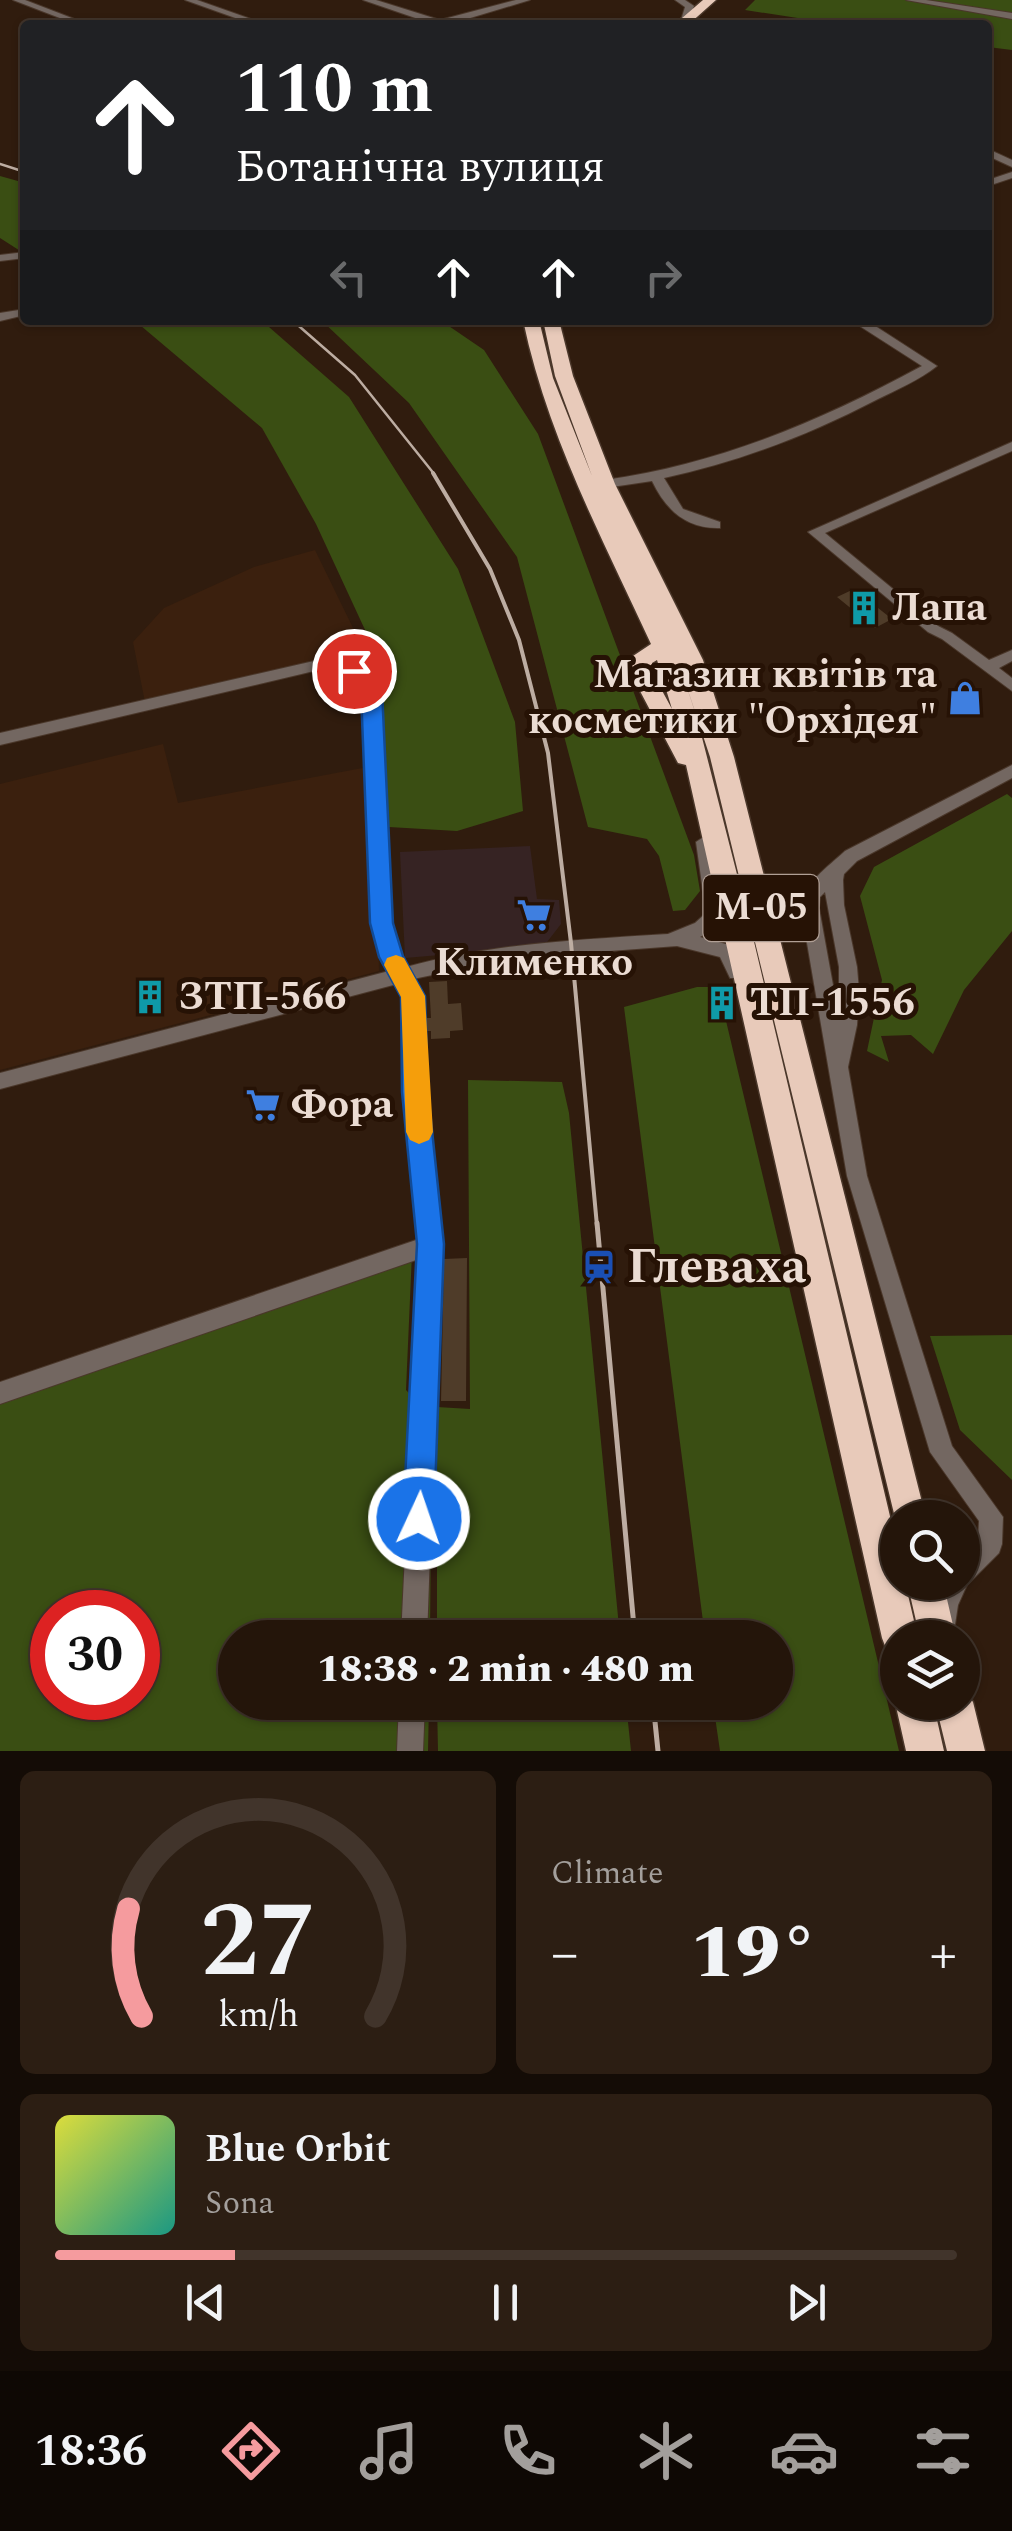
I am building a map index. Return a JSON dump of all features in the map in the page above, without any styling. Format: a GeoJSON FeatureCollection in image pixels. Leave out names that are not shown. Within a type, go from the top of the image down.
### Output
{"type":"FeatureCollection","features":[{"type":"Feature","properties":{"kind":"highway"},"geometry":{"type":"LineString","coordinates":[[690,20],[710,0]]}},
{"type":"Feature","properties":{"kind":"highway"},"geometry":{"type":"LineString","coordinates":[[692,20],[725,0]]}},
{"type":"Feature","properties":{"kind":"highway","name":"М-05"},"geometry":{"type":"LineString","coordinates":[[532,325],[544,378],[574,457],[664,649],[706,793],[896,1620]]}},
{"type":"Feature","properties":{"kind":"highway","name":"М-05"},"geometry":{"type":"LineString","coordinates":[[552,325],[564,376],[604,484],[692,660],[756,883],[905,1500]]}},
{"type":"Feature","properties":{"kind":"highway"},"geometry":{"type":"LineString","coordinates":[[664,649],[692,660]]}},
{"type":"Feature","properties":{"kind":"highway"},"geometry":{"type":"LineString","coordinates":[[918,1720],[925,1751]]}},
{"type":"Feature","properties":{"kind":"highway"},"geometry":{"type":"LineString","coordinates":[[960,1720],[966,1751]]}},
{"type":"Feature","properties":{"kind":"street"},"geometry":{"type":"LineString","coordinates":[[17,0],[72,20]]}},
{"type":"Feature","properties":{"kind":"street"},"geometry":{"type":"LineString","coordinates":[[189,0],[249,20]]}},
{"type":"Feature","properties":{"kind":"street"},"geometry":{"type":"LineString","coordinates":[[367,0],[429,20]]}},
{"type":"Feature","properties":{"kind":"street"},"geometry":{"type":"LineString","coordinates":[[379,4],[392,0]]}},
{"type":"Feature","properties":{"kind":"street"},"geometry":{"type":"LineString","coordinates":[[455,20],[526,0]]}},
{"type":"Feature","properties":{"kind":"street"},"geometry":{"type":"LineString","coordinates":[[679,0],[690,6],[688,20]]}},
{"type":"Feature","properties":{"kind":"street"},"geometry":{"type":"LineString","coordinates":[[910,0],[1012,16]]}},
{"type":"Feature","properties":{"kind":"street"},"geometry":{"type":"LineString","coordinates":[[604,484],[658,479],[812,425],[874,398],[931,366],[864,325]]}},
{"type":"Feature","properties":{"kind":"street"},"geometry":{"type":"LineString","coordinates":[[1012,446],[815,532],[933,629],[1012,686]]}},
{"type":"Feature","properties":{"kind":"street"},"geometry":{"type":"LineString","coordinates":[[658,479],[680,516],[715,525]]}},
{"type":"Feature","properties":{"kind":"street"},"geometry":{"type":"LineString","coordinates":[[988,667],[1012,655]]}},
{"type":"Feature","properties":{"kind":"street"},"geometry":{"type":"LineString","coordinates":[[0,739],[314,666],[354,671],[372,690],[382,923],[386,944],[413,996],[415,1092],[430,1244],[415,1620]]}},
{"type":"Feature","properties":{"kind":"street"},"geometry":{"type":"LineString","coordinates":[[980,1552],[990,1544],[991,1517],[942,1452],[856,1176],[810,908],[811,895],[850,856],[1012,770]]}},
{"type":"Feature","properties":{"kind":"street"},"geometry":{"type":"LineString","coordinates":[[0,1081],[400,973],[515,951],[674,938],[705,927],[716,914],[705,841],[706,793]]}},
{"type":"Feature","properties":{"kind":"street"},"geometry":{"type":"LineString","coordinates":[[836,867],[833,896],[852,1009],[838,1071]]}},
{"type":"Feature","properties":{"kind":"street"},"geometry":{"type":"LineString","coordinates":[[810,908],[824,905],[836,910]]}},
{"type":"Feature","properties":{"kind":"street"},"geometry":{"type":"LineString","coordinates":[[674,938],[727,951],[736,964],[760,1096],[801,1213]]}},
{"type":"Feature","properties":{"kind":"street"},"geometry":{"type":"LineString","coordinates":[[819,965],[839,972],[848,970]]}},
{"type":"Feature","properties":{"kind":"street"},"geometry":{"type":"LineString","coordinates":[[0,1393],[430,1244]]}},
{"type":"Feature","properties":{"kind":"street"},"geometry":{"type":"LineString","coordinates":[[886,1421],[902,1454],[916,1500]]}},
{"type":"Feature","properties":{"kind":"street"},"geometry":{"type":"LineString","coordinates":[[410,1751],[411,1720]]}},
{"type":"Feature","properties":{"kind":"shaded area"},"geometry":{"type":"Polygon","coordinates":[[[315,550],[355,632],[355,654],[145,702],[133,642],[164,608],[254,567],[315,550]]]}},
{"type":"Feature","properties":{"kind":"shaded area"},"geometry":{"type":"Polygon","coordinates":[[[163,744],[178,803],[373,766],[379,971],[0,1070],[0,784],[163,744]]]}},
{"type":"Feature","properties":{"kind":"shaded area"},"geometry":{"type":"Polygon","coordinates":[[[530,846],[537,899],[559,900],[561,924],[544,946],[405,958],[400,852],[530,846]]]}},
{"type":"Feature","properties":{"kind":"green space"},"geometry":{"type":"Polygon","coordinates":[[[755,0],[1012,0],[1012,50],[992,48],[992,20],[810,20],[745,10],[755,0]]]}},
{"type":"Feature","properties":{"kind":"green space"},"geometry":{"type":"Polygon","coordinates":[[[0,176],[20,182],[20,251],[0,238],[0,176]]]}},
{"type":"Feature","properties":{"kind":"green space"},"geometry":{"type":"Polygon","coordinates":[[[140,325],[267,325],[349,397],[458,569],[515,722],[523,811],[457,831],[389,827],[376,676],[366,632],[316,524],[262,428],[140,325]]]}},
{"type":"Feature","properties":{"kind":"green space"},"geometry":{"type":"Polygon","coordinates":[[[326,325],[447,325],[484,350],[538,434],[694,855],[700,891],[685,910],[673,911],[659,856],[647,839],[588,827],[517,557],[409,403],[326,325]]]}},
{"type":"Feature","properties":{"kind":"green space"},"geometry":{"type":"Polygon","coordinates":[[[1007,794],[1012,798],[1012,931],[964,990],[933,1054],[911,1035],[881,1036],[889,1062],[867,1051],[882,980],[860,896],[874,867],[1007,794]]]}},
{"type":"Feature","properties":{"kind":"green space"},"geometry":{"type":"Polygon","coordinates":[[[697,987],[718,987],[880,1671],[880,1720],[892,1720],[899,1751],[720,1751],[715,1720],[793,1720],[793,1620],[703,1620],[624,1007],[697,987]]]}},
{"type":"Feature","properties":{"kind":"green space"},"geometry":{"type":"Polygon","coordinates":[[[468,1080],[562,1082],[569,1113],[618,1620],[437,1620],[437,1407],[470,1409],[468,1080]]]}},
{"type":"Feature","properties":{"kind":"green space"},"geometry":{"type":"Polygon","coordinates":[[[412,1253],[406,1390],[421,1406],[432,1408],[430,1620],[218,1620],[218,1720],[429,1720],[428,1751],[0,1751],[0,1395],[412,1253]]]}},
{"type":"Feature","properties":{"kind":"green space"},"geometry":{"type":"Polygon","coordinates":[[[1012,1335],[1012,1480],[960,1430],[930,1336],[1012,1335]]]}},
{"type":"Feature","properties":{"kind":"green space"},"geometry":{"type":"Polygon","coordinates":[[[437,1720],[628,1720],[631,1751],[438,1751],[437,1720]]]}},
{"type":"Feature","properties":{"kind":"building","name":"Лапа"},"geometry":{"type":"Polygon","coordinates":[[[854,589],[892,619],[875,628],[837,597],[854,589]]]}},
{"type":"Feature","properties":{"kind":"building"},"geometry":{"type":"Polygon","coordinates":[[[447,981],[448,1004],[461,1003],[463,1030],[450,1031],[450,1038],[431,1039],[426,1018],[431,1018],[429,982],[447,981]]]}},
{"type":"Feature","properties":{"kind":"building"},"geometry":{"type":"Polygon","coordinates":[[[467,1258],[466,1401],[441,1401],[444,1259],[467,1258]]]}},
{"type":"Feature","properties":{"kind":"railway"},"geometry":{"type":"LineString","coordinates":[[0,164],[20,170]]}},
{"type":"Feature","properties":{"kind":"railway"},"geometry":{"type":"LineString","coordinates":[[298,325],[355,375],[435,475]]}},
{"type":"Feature","properties":{"kind":"railway"},"geometry":{"type":"LineString","coordinates":[[433,473],[490,569],[519,640],[548,753],[571,943],[597,1226]]}},
{"type":"Feature","properties":{"kind":"railway"},"geometry":{"type":"LineString","coordinates":[[597,1223],[633,1620]]}},
{"type":"Feature","properties":{"kind":"railway"},"geometry":{"type":"LineString","coordinates":[[655,1720],[658,1751]]}},
{"type":"Feature","properties":{"kind":"slow traffic"},"geometry":{"type":"LineString","coordinates":[[396,965],[413,996],[419,1132]]}},
{"type":"Feature","properties":{"kind":"place","name":"Лапа"},"geometry":{"type":"Point","coordinates":[864,608]}},
{"type":"Feature","properties":{"kind":"place","name":"Магазин квітів та косметики \"Орхідея\""},"geometry":{"type":"Point","coordinates":[965,698]}},
{"type":"Feature","properties":{"kind":"place","name":"Клименко"},"geometry":{"type":"Point","coordinates":[534,915]}},
{"type":"Feature","properties":{"kind":"place","name":"ЗТП-566"},"geometry":{"type":"Point","coordinates":[150,997]}},
{"type":"Feature","properties":{"kind":"place","name":"ТП-1556"},"geometry":{"type":"Point","coordinates":[722,1003]}},
{"type":"Feature","properties":{"kind":"place","name":"Фора"},"geometry":{"type":"Point","coordinates":[263,1105]}},
{"type":"Feature","properties":{"kind":"place","name":"Глеваха"},"geometry":{"type":"Point","coordinates":[599,1267]}},
{"type":"Feature","properties":{"kind":"route"},"geometry":{"type":"LineString","coordinates":[[354,671],[372,690],[382,923],[391,957],[413,996],[415,1092],[430,1244],[419,1519]]}}]}
